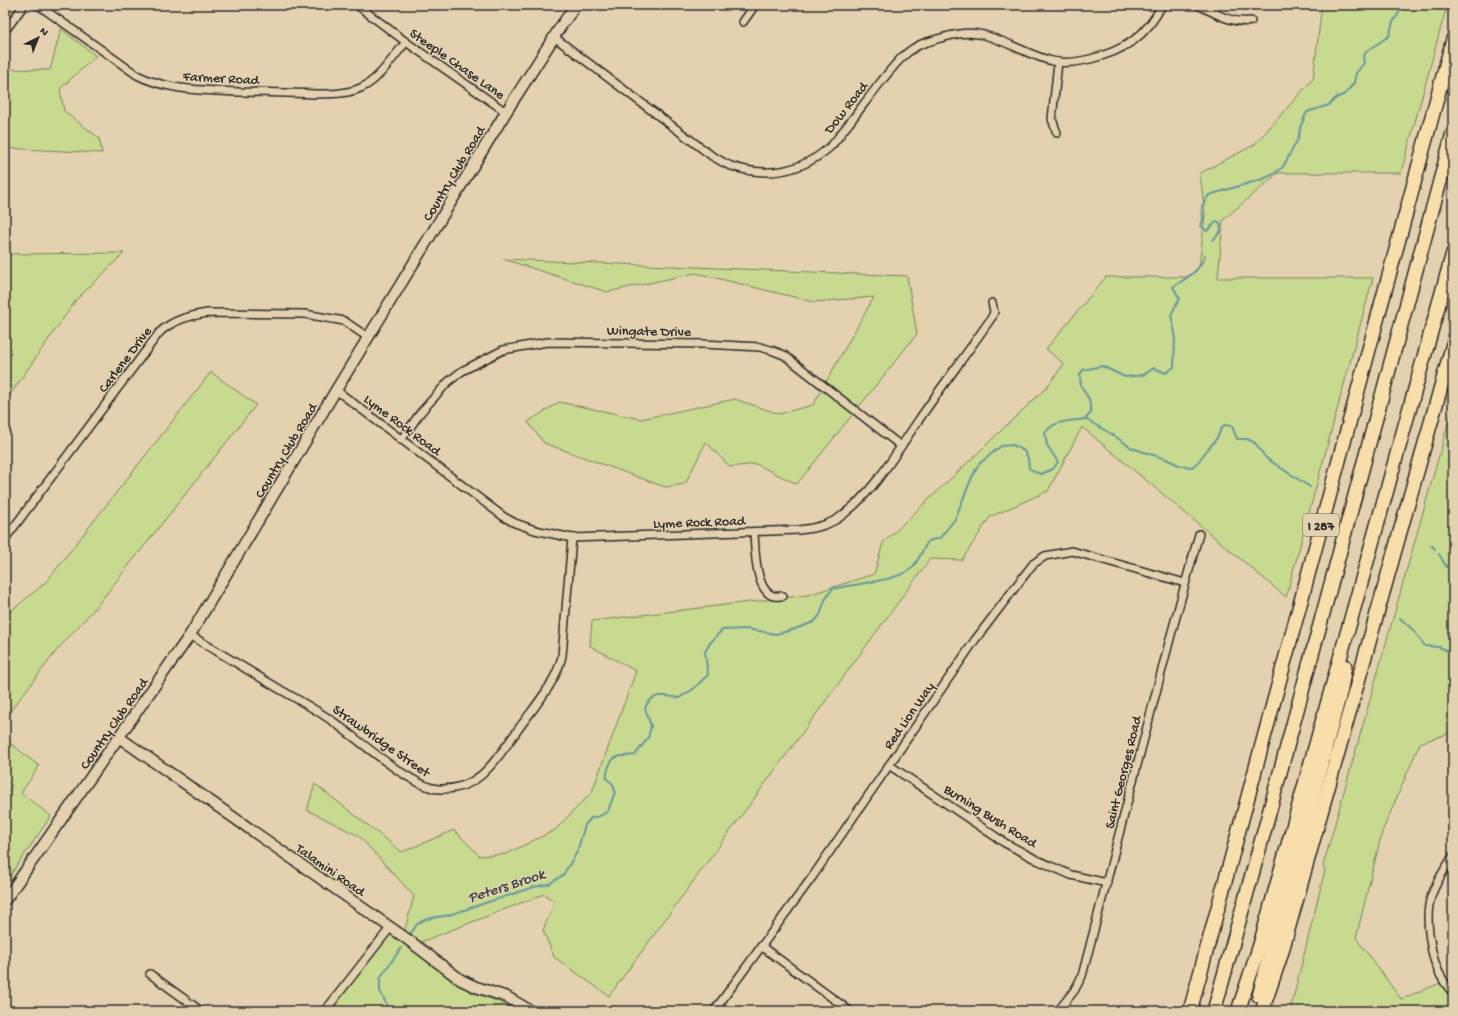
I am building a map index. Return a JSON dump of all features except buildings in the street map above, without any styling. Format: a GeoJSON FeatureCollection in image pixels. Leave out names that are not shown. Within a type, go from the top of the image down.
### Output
{"type":"FeatureCollection","features":[{"type":"Feature","properties":{"kind":"highway","name":"I 287"},"geometry":{"type":"LineString","coordinates":[[1190,1011],[1453,39]]}},
{"type":"Feature","properties":{"kind":"highway","name":"I 287"},"geometry":{"type":"LineString","coordinates":[[1214,1011],[1453,133]]}},
{"type":"Feature","properties":{"kind":"highway"},"geometry":{"type":"LineString","coordinates":[[1238,1011],[1262,937],[1453,254]]}},
{"type":"Feature","properties":{"kind":"highway"},"geometry":{"type":"LineString","coordinates":[[1262,1011],[1280,958],[1453,344]]}},
{"type":"Feature","properties":{"kind":"highway"},"geometry":{"type":"LineString","coordinates":[[1255,1011],[1341,689],[1359,589]]}},
{"type":"Feature","properties":{"kind":"street"},"geometry":{"type":"LineString","coordinates":[[5,31],[24,5]]}},
{"type":"Feature","properties":{"kind":"street","name":"Farmer Road"},"geometry":{"type":"LineString","coordinates":[[38,5],[137,74],[148,80],[165,86],[194,90],[315,94],[357,90],[371,82],[406,42]]}},
{"type":"Feature","properties":{"kind":"street","name":"Country Club Road"},"geometry":{"type":"LineString","coordinates":[[5,900],[120,738],[190,636],[336,390],[506,112],[576,5]]}},
{"type":"Feature","properties":{"kind":"street"},"geometry":{"type":"LineString","coordinates":[[743,22],[755,5]]}},
{"type":"Feature","properties":{"kind":"street","name":"Dow Road"},"geometry":{"type":"LineString","coordinates":[[554,37],[712,156],[730,166],[764,173],[790,170],[802,166],[830,147],[904,54],[915,47],[945,36],[971,34],[988,37],[1052,61],[1075,62],[1104,56],[1124,48],[1145,32],[1162,5]]}},
{"type":"Feature","properties":{"kind":"street"},"geometry":{"type":"LineString","coordinates":[[1198,5],[1231,20],[1245,22],[1251,21]]}},
{"type":"Feature","properties":{"kind":"street","name":"Steeple Chase Lane"},"geometry":{"type":"LineString","coordinates":[[361,6],[406,42],[506,112]]}},
{"type":"Feature","properties":{"kind":"street"},"geometry":{"type":"LineString","coordinates":[[1057,133],[1052,119],[1058,62]]}},
{"type":"Feature","properties":{"kind":"street","name":"Lyme Rock Road"},"geometry":{"type":"LineString","coordinates":[[336,390],[504,516],[515,523],[535,530],[572,538],[754,532],[817,528],[828,524],[850,509],[874,484],[965,358],[992,317],[994,312],[992,303]]}},
{"type":"Feature","properties":{"kind":"street","name":"Carlene Drive"},"geometry":{"type":"LineString","coordinates":[[5,539],[159,333],[171,323],[190,316],[206,313],[305,314],[344,321],[369,338]]}},
{"type":"Feature","properties":{"kind":"street","name":"Wingate Drive"},"geometry":{"type":"LineString","coordinates":[[401,440],[421,412],[448,382],[462,371],[503,350],[547,342],[703,344],[760,347],[784,355],[901,446]]}},
{"type":"Feature","properties":{"kind":"street"},"geometry":{"type":"LineString","coordinates":[[754,532],[757,569],[762,587],[770,595],[783,596]]}},
{"type":"Feature","properties":{"kind":"street","name":"Saint Georges Road"},"geometry":{"type":"LineString","coordinates":[[1058,1011],[1074,991],[1082,976],[1199,534]]}},
{"type":"Feature","properties":{"kind":"street","name":"Strawbridge Street"},"geometry":{"type":"LineString","coordinates":[[190,636],[328,718],[397,769],[420,784],[438,789],[450,789],[474,782],[482,775],[493,763],[549,687],[560,664],[562,656],[572,538]]}},
{"type":"Feature","properties":{"kind":"street","name":"Red Lion Way"},"geometry":{"type":"LineString","coordinates":[[714,1011],[812,876],[976,640],[1033,564],[1045,556],[1072,552],[1185,583]]}},
{"type":"Feature","properties":{"kind":"street","name":"Talamini Road"},"geometry":{"type":"LineString","coordinates":[[120,738],[390,928],[461,980],[476,987],[507,997],[532,1011]]}},
{"type":"Feature","properties":{"kind":"street","name":"Burning Bush Road"},"geometry":{"type":"LineString","coordinates":[[889,765],[1005,843],[1037,860],[1071,875],[1107,883]]}},
{"type":"Feature","properties":{"kind":"street"},"geometry":{"type":"LineString","coordinates":[[1453,856],[1431,896],[1428,905],[1428,923],[1431,948],[1441,978],[1453,993]]}},
{"type":"Feature","properties":{"kind":"street"},"geometry":{"type":"LineString","coordinates":[[325,1011],[390,928]]}},
{"type":"Feature","properties":{"kind":"street"},"geometry":{"type":"LineString","coordinates":[[761,946],[850,1011]]}},
{"type":"Feature","properties":{"kind":"street"},"geometry":{"type":"LineString","coordinates":[[150,974],[201,1011]]}},
{"type":"Feature","properties":{"kind":"green space"},"geometry":{"type":"Polygon","coordinates":[[[1322,5],[1447,5],[1401,173],[1278,173],[1223,220],[1218,278],[1373,278],[1286,597],[1082,427],[1048,491],[990,517],[962,560],[930,559],[609,996],[554,957],[543,930],[555,902],[544,894],[413,945],[469,991],[521,1011],[334,1011],[331,1009],[388,927],[403,937],[414,896],[359,836],[307,810],[315,784],[402,852],[454,830],[480,856],[506,854],[555,830],[592,792],[636,671],[590,646],[592,621],[808,595],[874,574],[883,543],[1046,388],[1064,364],[1046,349],[1106,277],[1187,277],[1199,267],[1205,215],[1200,173],[1254,145],[1313,79],[1322,5]]]}},
{"type":"Feature","properties":{"kind":"green space"},"geometry":{"type":"Polygon","coordinates":[[[61,29],[96,56],[60,89],[64,111],[99,138],[102,153],[5,148],[5,69],[50,70],[61,29]]]}},
{"type":"Feature","properties":{"kind":"green space"},"geometry":{"type":"Polygon","coordinates":[[[124,253],[76,300],[5,402],[5,254],[124,253]]]}},
{"type":"Feature","properties":{"kind":"green space"},"geometry":{"type":"Polygon","coordinates":[[[503,259],[907,276],[917,334],[797,484],[756,464],[730,467],[706,442],[685,484],[665,487],[544,443],[528,422],[559,402],[641,419],[735,399],[779,414],[813,405],[874,297],[814,302],[696,273],[607,292],[503,259]]]}},
{"type":"Feature","properties":{"kind":"green space"},"geometry":{"type":"Polygon","coordinates":[[[211,372],[256,405],[95,608],[57,650],[5,718],[5,616],[46,582],[211,372]]]}},
{"type":"Feature","properties":{"kind":"green space"},"geometry":{"type":"Polygon","coordinates":[[[1453,406],[1453,732],[1420,743],[1382,832],[1356,938],[1401,999],[1443,982],[1453,991],[1453,1011],[1290,1011],[1325,870],[1323,866],[1453,406]]]}},
{"type":"Feature","properties":{"kind":"green space"},"geometry":{"type":"Polygon","coordinates":[[[5,739],[39,766],[21,793],[51,816],[5,883],[5,796],[12,786],[5,781],[5,739]]]}},
{"type":"Feature","properties":{"kind":"waterway","name":"Peters Brook"},"geometry":{"type":"LineString","coordinates":[[1213,240],[1221,231],[1220,223],[1217,221],[1207,231],[1201,226],[1203,219],[1202,206],[1209,195],[1263,179],[1272,175],[1283,167],[1298,139],[1301,125],[1307,112],[1329,105],[1336,98],[1345,94],[1354,83],[1356,73],[1364,63],[1363,57],[1367,51],[1389,36],[1393,22],[1404,5]]}},
{"type":"Feature","properties":{"kind":"waterway","name":"Peters Brook"},"geometry":{"type":"LineString","coordinates":[[410,935],[417,924],[426,919],[449,915],[534,887],[549,884],[563,875],[577,852],[585,825],[591,818],[600,816],[608,811],[615,792],[613,784],[607,779],[607,773],[612,760],[621,756],[635,755],[648,738],[651,726],[645,708],[648,703],[651,699],[659,696],[679,698],[692,690],[708,675],[705,652],[710,643],[722,630],[747,629],[776,634],[792,630],[814,622],[820,615],[825,600],[832,589],[874,582],[905,573],[912,568],[928,541],[940,538],[955,519],[972,477],[979,464],[1001,446],[1013,445],[1024,451],[1028,458],[1029,468],[1035,472],[1041,474],[1053,469],[1058,462],[1047,445],[1045,433],[1058,423],[1085,419],[1091,413],[1089,399],[1081,386],[1080,375],[1083,370],[1102,366],[1125,377],[1143,375],[1154,368],[1166,373],[1174,367],[1175,333],[1171,315],[1180,299],[1173,287],[1196,270],[1205,255]]}},
{"type":"Feature","properties":{"kind":"waterway"},"geometry":{"type":"LineString","coordinates":[[1085,419],[1110,433],[1132,448],[1166,459],[1181,466],[1192,467],[1217,438],[1224,425],[1232,426],[1237,439],[1247,439],[1255,443],[1266,458],[1310,487]]}},
{"type":"Feature","properties":{"kind":"waterway"},"geometry":{"type":"LineString","coordinates":[[1431,545],[1435,549]]}},
{"type":"Feature","properties":{"kind":"waterway"},"geometry":{"type":"LineString","coordinates":[[1439,554],[1453,574]]}},
{"type":"Feature","properties":{"kind":"waterway"},"geometry":{"type":"LineString","coordinates":[[1446,566],[1453,562]]}},
{"type":"Feature","properties":{"kind":"waterway"},"geometry":{"type":"LineString","coordinates":[[1400,618],[1413,630],[1425,646],[1439,647],[1453,653]]}},
{"type":"Feature","properties":{"kind":"waterway","name":"Peters Brook"},"geometry":{"type":"LineString","coordinates":[[390,1011],[380,991],[380,978],[401,948]]}}]}
